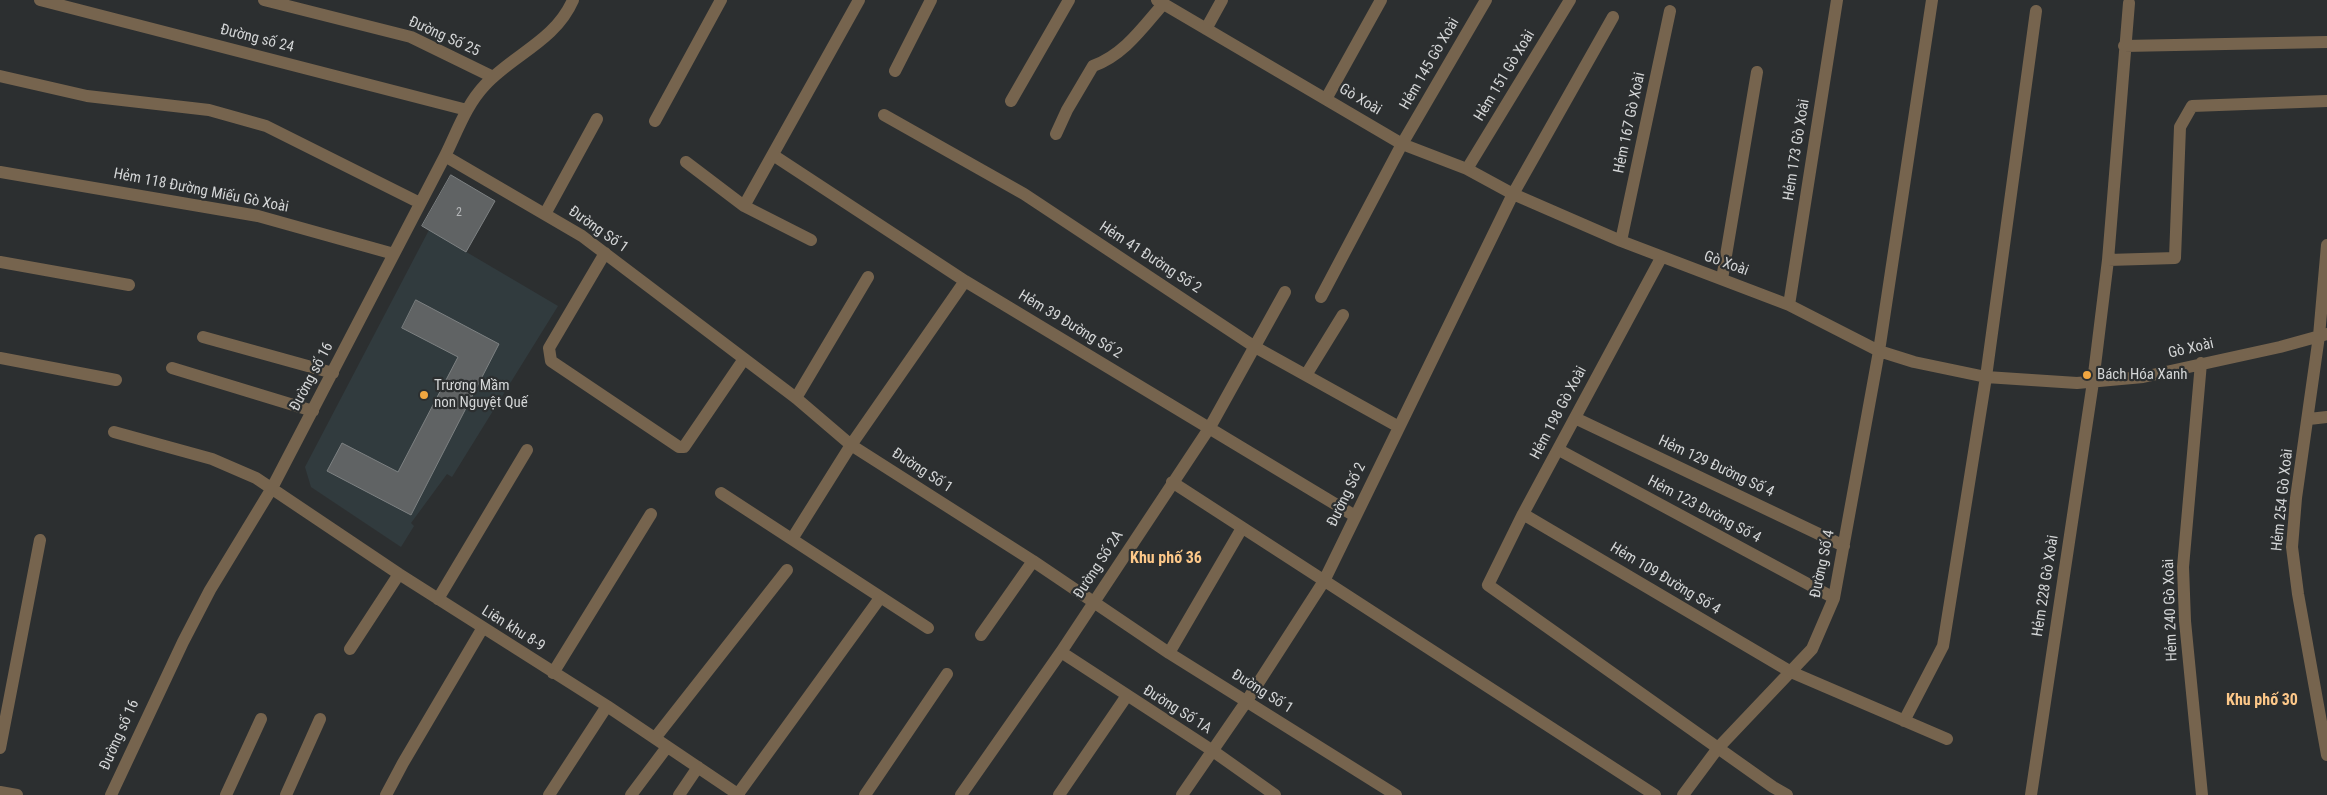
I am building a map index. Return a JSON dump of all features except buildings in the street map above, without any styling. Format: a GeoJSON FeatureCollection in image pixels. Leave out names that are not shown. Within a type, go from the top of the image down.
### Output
{"type":"FeatureCollection","features":[{"type":"Feature","properties":{"kind":"street","name":"Đường số 24"},"geometry":{"type":"LineString","coordinates":[[40,0],[467,110]]}},
{"type":"Feature","properties":{"kind":"street","name":"Đường Số 25"},"geometry":{"type":"LineString","coordinates":[[264,0],[411,37],[493,77]]}},
{"type":"Feature","properties":{"kind":"street","name":"Đường số 16"},"geometry":{"type":"LineString","coordinates":[[111,795],[182,642],[210,590],[272,488],[445,156],[467,110],[483,86],[550,34],[565,15],[573,0]]}},
{"type":"Feature","properties":{"kind":"street"},"geometry":{"type":"LineString","coordinates":[[655,120],[721,0]]}},
{"type":"Feature","properties":{"kind":"street"},"geometry":{"type":"LineString","coordinates":[[744,206],[859,0]]}},
{"type":"Feature","properties":{"kind":"street"},"geometry":{"type":"LineString","coordinates":[[895,71],[931,0]]}},
{"type":"Feature","properties":{"kind":"street"},"geometry":{"type":"LineString","coordinates":[[1011,101],[1069,0]]}},
{"type":"Feature","properties":{"kind":"street"},"geometry":{"type":"LineString","coordinates":[[1206,29],[1222,0]]}},
{"type":"Feature","properties":{"kind":"street"},"geometry":{"type":"LineString","coordinates":[[1326,98],[1381,0]]}},
{"type":"Feature","properties":{"kind":"street","name":"Hẻm 145 Gò Xoài"},"geometry":{"type":"LineString","coordinates":[[1321,297],[1402,144],[1486,0]]}},
{"type":"Feature","properties":{"kind":"street","name":"Hẻm 151 Gò Xoài"},"geometry":{"type":"LineString","coordinates":[[1467,169],[1570,0]]}},
{"type":"Feature","properties":{"kind":"street","name":"Hẻm 173 Gò Xoài"},"geometry":{"type":"LineString","coordinates":[[1789,305],[1837,0]]}},
{"type":"Feature","properties":{"kind":"street","name":"Đường Số 4"},"geometry":{"type":"LineString","coordinates":[[1683,795],[1718,748],[1812,649],[1834,598],[1879,351],[1932,0]]}},
{"type":"Feature","properties":{"kind":"street"},"geometry":{"type":"LineString","coordinates":[[1056,134],[1067,110],[1093,66],[1109,60],[1126,46],[1160,2]]}},
{"type":"Feature","properties":{"kind":"street","name":"Gò Xoài"},"geometry":{"type":"LineString","coordinates":[[1160,2],[1402,144],[1467,169],[1513,194],[1661,258],[1789,305],[1879,351],[1914,362],[1986,377],[2077,383],[2093,382],[2143,377],[2280,347],[2323,335]]}},
{"type":"Feature","properties":{"kind":"street","name":"Hẻm 228 Gò Xoài"},"geometry":{"type":"LineString","coordinates":[[2031,795],[2093,382],[2108,260],[2129,3]]}},
{"type":"Feature","properties":{"kind":"street"},"geometry":{"type":"LineString","coordinates":[[1904,720],[1942,646],[1986,377],[2036,11]]}},
{"type":"Feature","properties":{"kind":"street","name":"Hẻm 167 Gò Xoài"},"geometry":{"type":"LineString","coordinates":[[1622,241],[1670,12]]}},
{"type":"Feature","properties":{"kind":"street","name":"Đường Số 2"},"geometry":{"type":"LineString","coordinates":[[1182,795],[1213,752],[1324,581],[1513,194],[1614,18]]}},
{"type":"Feature","properties":{"kind":"street"},"geometry":{"type":"LineString","coordinates":[[2124,46],[2327,42]]}},
{"type":"Feature","properties":{"kind":"street"},"geometry":{"type":"LineString","coordinates":[[1722,279],[1757,72]]}},
{"type":"Feature","properties":{"kind":"street"},"geometry":{"type":"LineString","coordinates":[[0,76],[87,96],[209,110],[266,126],[420,203]]}},
{"type":"Feature","properties":{"kind":"street"},"geometry":{"type":"LineString","coordinates":[[2108,260],[2175,258],[2180,127],[2192,106],[2327,101]]}},
{"type":"Feature","properties":{"kind":"street","name":"Hẻm 41 Đường Số 2"},"geometry":{"type":"LineString","coordinates":[[884,115],[1024,194],[1255,347],[1398,427]]}},
{"type":"Feature","properties":{"kind":"street"},"geometry":{"type":"LineString","coordinates":[[545,214],[597,119]]}},
{"type":"Feature","properties":{"kind":"street","name":"Hẻm 39 Đường Số 2"},"geometry":{"type":"LineString","coordinates":[[773,155],[965,281],[1355,516]]}},
{"type":"Feature","properties":{"kind":"street","name":"Đường Số 1"},"geometry":{"type":"LineString","coordinates":[[445,156],[582,236],[796,398],[851,444],[1033,561],[1169,653],[1396,795]]}},
{"type":"Feature","properties":{"kind":"street"},"geometry":{"type":"LineString","coordinates":[[686,162],[744,206],[811,240]]}},
{"type":"Feature","properties":{"kind":"street","name":"Hẻm 118 Đường Miếu Gò Xoài"},"geometry":{"type":"LineString","coordinates":[[0,172],[258,216],[394,254]]}},
{"type":"Feature","properties":{"kind":"street","name":"Hẻm 254 Gò Xoài"},"geometry":{"type":"LineString","coordinates":[[2327,245],[2323,335],[2296,498],[2292,547],[2298,594],[2327,755]]}},
{"type":"Feature","properties":{"kind":"street"},"geometry":{"type":"LineString","coordinates":[[605,253],[549,348],[551,361],[679,446],[684,447],[744,358]]}},
{"type":"Feature","properties":{"kind":"street","name":"Hẻm 198 Gò Xoài"},"geometry":{"type":"LineString","coordinates":[[1661,258],[1523,514],[1488,585],[1718,748]]}},
{"type":"Feature","properties":{"kind":"street"},"geometry":{"type":"LineString","coordinates":[[0,262],[129,285]]}},
{"type":"Feature","properties":{"kind":"street"},"geometry":{"type":"LineString","coordinates":[[796,398],[868,276]]}},
{"type":"Feature","properties":{"kind":"street"},"geometry":{"type":"LineString","coordinates":[[792,539],[851,444],[965,281]]}},
{"type":"Feature","properties":{"kind":"street","name":"Đường Số 2A"},"geometry":{"type":"LineString","coordinates":[[961,795],[1095,602],[1172,482],[1210,427],[1285,292]]}},
{"type":"Feature","properties":{"kind":"street"},"geometry":{"type":"LineString","coordinates":[[1306,375],[1343,315]]}},
{"type":"Feature","properties":{"kind":"street"},"geometry":{"type":"LineString","coordinates":[[203,337],[333,373]]}},
{"type":"Feature","properties":{"kind":"street"},"geometry":{"type":"LineString","coordinates":[[0,358],[116,380]]}},
{"type":"Feature","properties":{"kind":"street","name":"Hẻm 240 Gò Xoài"},"geometry":{"type":"LineString","coordinates":[[2201,363],[2183,567],[2185,621],[2202,795]]}},
{"type":"Feature","properties":{"kind":"street"},"geometry":{"type":"LineString","coordinates":[[172,368],[313,411]]}},
{"type":"Feature","properties":{"kind":"street"},"geometry":{"type":"LineString","coordinates":[[2309,419],[2327,417]]}},
{"type":"Feature","properties":{"kind":"street","name":"Hẻm 129 Đường Số 4"},"geometry":{"type":"LineString","coordinates":[[1575,418],[1844,546]]}},
{"type":"Feature","properties":{"kind":"street","name":"Liên khu 8-9"},"geometry":{"type":"LineString","coordinates":[[114,432],[212,459],[250,475],[482,629],[607,706],[738,795]]}},
{"type":"Feature","properties":{"kind":"street"},"geometry":{"type":"LineString","coordinates":[[438,599],[527,450]]}},
{"type":"Feature","properties":{"kind":"street","name":"Hẻm 123 Đường Số 4"},"geometry":{"type":"LineString","coordinates":[[1558,450],[1834,598]]}},
{"type":"Feature","properties":{"kind":"street"},"geometry":{"type":"LineString","coordinates":[[1172,482],[1655,795]]}},
{"type":"Feature","properties":{"kind":"street"},"geometry":{"type":"LineString","coordinates":[[720,493],[928,628]]}},
{"type":"Feature","properties":{"kind":"street"},"geometry":{"type":"LineString","coordinates":[[553,673],[651,514]]}},
{"type":"Feature","properties":{"kind":"street","name":"Hẻm 109 Đường Số 4"},"geometry":{"type":"LineString","coordinates":[[1523,514],[1791,672],[1947,739]]}},
{"type":"Feature","properties":{"kind":"street"},"geometry":{"type":"LineString","coordinates":[[1169,653],[1242,528]]}},
{"type":"Feature","properties":{"kind":"street"},"geometry":{"type":"LineString","coordinates":[[0,748],[40,540]]}},
{"type":"Feature","properties":{"kind":"street"},"geometry":{"type":"LineString","coordinates":[[981,635],[1033,561]]}},
{"type":"Feature","properties":{"kind":"street"},"geometry":{"type":"LineString","coordinates":[[655,738],[787,570]]}},
{"type":"Feature","properties":{"kind":"street"},"geometry":{"type":"LineString","coordinates":[[350,649],[399,574]]}},
{"type":"Feature","properties":{"kind":"street"},"geometry":{"type":"LineString","coordinates":[[738,795],[880,598]]}},
{"type":"Feature","properties":{"kind":"street"},"geometry":{"type":"LineString","coordinates":[[386,795],[402,763],[482,629]]}},
{"type":"Feature","properties":{"kind":"street","name":"Đường Số 1A"},"geometry":{"type":"LineString","coordinates":[[1061,652],[1275,795]]}},
{"type":"Feature","properties":{"kind":"street"},"geometry":{"type":"LineString","coordinates":[[865,795],[947,674]]}},
{"type":"Feature","properties":{"kind":"street"},"geometry":{"type":"LineString","coordinates":[[1059,795],[1126,697]]}},
{"type":"Feature","properties":{"kind":"street"},"geometry":{"type":"LineString","coordinates":[[549,795],[607,706]]}},
{"type":"Feature","properties":{"kind":"street"},"geometry":{"type":"LineString","coordinates":[[226,795],[261,719]]}},
{"type":"Feature","properties":{"kind":"street"},"geometry":{"type":"LineString","coordinates":[[286,795],[320,719]]}},
{"type":"Feature","properties":{"kind":"street"},"geometry":{"type":"LineString","coordinates":[[631,795],[667,746]]}},
{"type":"Feature","properties":{"kind":"street"},"geometry":{"type":"LineString","coordinates":[[1718,748],[1771,791],[1787,795]]}},
{"type":"Feature","properties":{"kind":"street"},"geometry":{"type":"LineString","coordinates":[[679,795],[698,767]]}},
{"type":"Feature","properties":{"kind":"street"},"geometry":{"type":"LineString","coordinates":[[0,792],[17,795]]}},
{"type":"Feature","properties":{"kind":"shaded area","name":"Trương Mầm non Nguyệt Quế"},"geometry":{"type":"Polygon","coordinates":[[[429,230],[558,306],[452,477],[447,474],[411,523],[414,526],[401,547],[311,487],[305,467],[429,230]]]}},
{"type":"Feature","properties":{"kind":"place","name":"Bách Hóa Xanh"},"geometry":{"type":"Point","coordinates":[2087,375]}},
{"type":"Feature","properties":{"kind":"place","name":"Trương Mầm non Nguyệt Quế"},"geometry":{"type":"Point","coordinates":[424,395]}},
{"type":"Feature","properties":{"kind":"district","name":"Khu phố 36"},"geometry":{"type":"Point","coordinates":[1166,559]}},
{"type":"Feature","properties":{"kind":"district","name":"Khu phố 30"},"geometry":{"type":"Point","coordinates":[2262,701]}}]}
